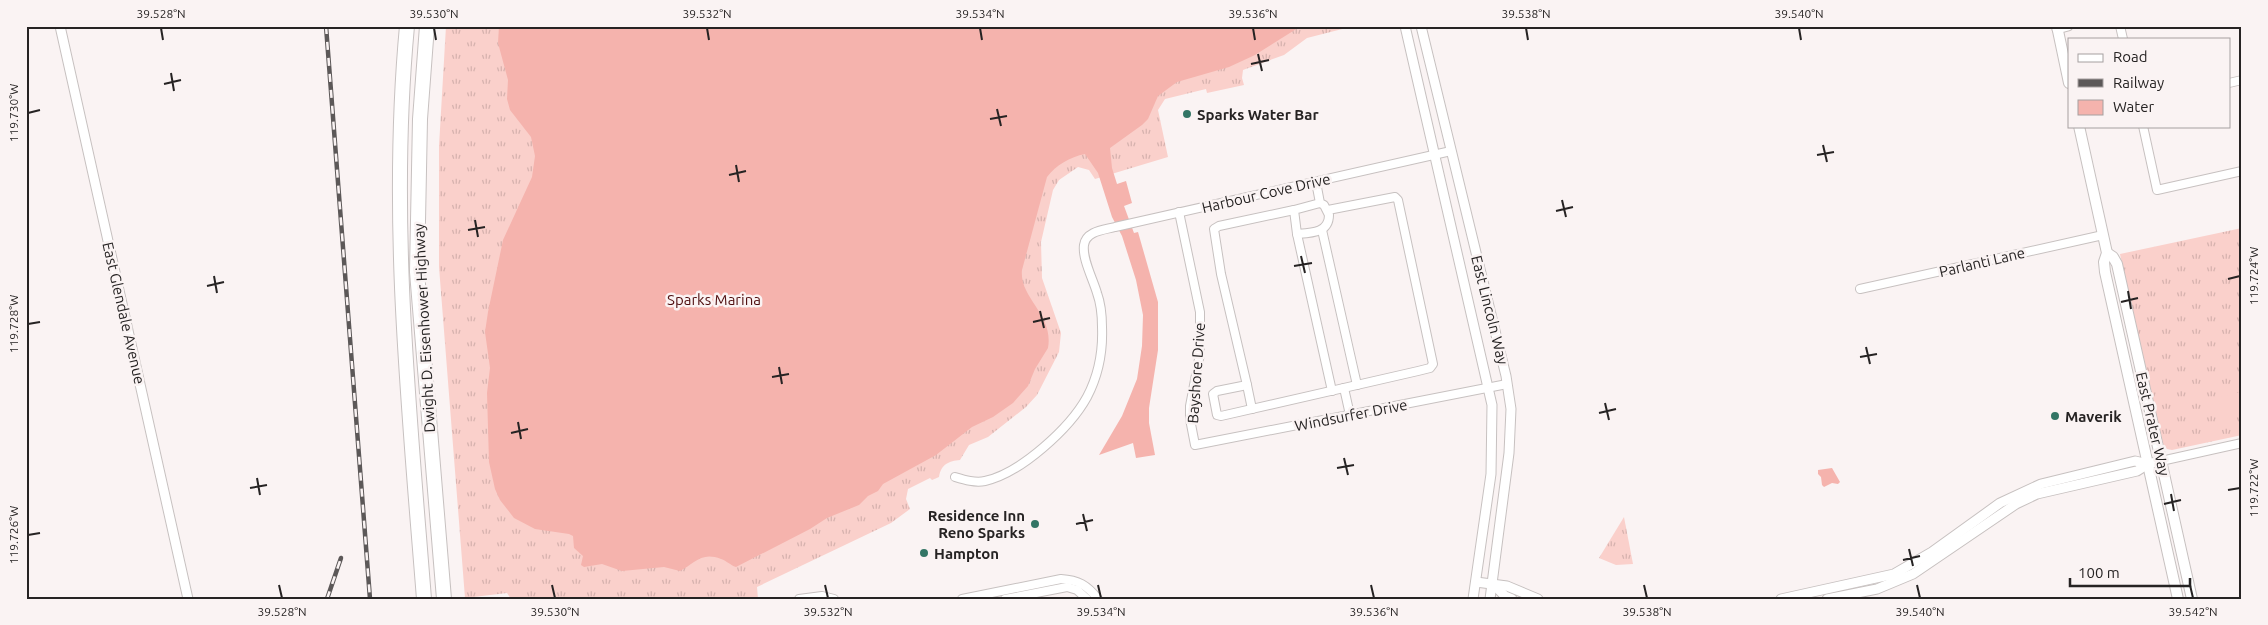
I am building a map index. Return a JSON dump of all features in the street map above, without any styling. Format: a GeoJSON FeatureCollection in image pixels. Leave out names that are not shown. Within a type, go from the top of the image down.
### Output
{"type":"FeatureCollection","features":[{"type":"Feature","properties":{"kind":"highway","name":"Dwight D. Eisenhower Highway"},"geometry":{"type":"LineString","coordinates":[[407,26],[400,120],[399,230],[403,322],[424,599]]}},
{"type":"Feature","properties":{"kind":"highway","name":"Dwight D. Eisenhower Highway"},"geometry":{"type":"LineString","coordinates":[[427,26],[420,118],[417,272],[444,599]]}},
{"type":"Feature","properties":{"kind":"main road"},"geometry":{"type":"LineString","coordinates":[[2061,27],[2068,75]]}},
{"type":"Feature","properties":{"kind":"main road","name":"East Prater Way"},"geometry":{"type":"LineString","coordinates":[[2079,128],[2107,253],[2104,262],[2105,272],[2178,599]]}},
{"type":"Feature","properties":{"kind":"main road","name":"East Prater Way"},"geometry":{"type":"LineString","coordinates":[[2107,253],[2113,257],[2117,264],[2192,599]]}},
{"type":"Feature","properties":{"kind":"street","name":"East Glendale Avenue"},"geometry":{"type":"LineString","coordinates":[[60,26],[188,599]]}},
{"type":"Feature","properties":{"kind":"street","name":"East Lincoln Way"},"geometry":{"type":"LineString","coordinates":[[1405,26],[1488,388],[1493,418],[1491,474],[1473,599]]}},
{"type":"Feature","properties":{"kind":"street","name":"East Lincoln Way"},"geometry":{"type":"LineString","coordinates":[[1421,26],[1507,384],[1510,409],[1509,453],[1494,585],[1490,599]]}},
{"type":"Feature","properties":{"kind":"street"},"geometry":{"type":"LineString","coordinates":[[2143,128],[2157,190],[2242,171]]}},
{"type":"Feature","properties":{"kind":"street","name":"Harbour Cove Drive"},"geometry":{"type":"LineString","coordinates":[[955,477],[972,481],[984,481],[1020,464],[1054,438],[1074,416],[1087,397],[1098,366],[1102,324],[1098,294],[1084,252],[1085,242],[1093,233],[1451,152]]}},
{"type":"Feature","properties":{"kind":"street"},"geometry":{"type":"LineString","coordinates":[[1297,234],[1322,230],[1329,220],[1328,210],[1320,203],[1316,182]]}},
{"type":"Feature","properties":{"kind":"street"},"geometry":{"type":"LineString","coordinates":[[1247,384],[1217,391],[1213,394],[1217,415],[1221,416],[1430,368],[1434,358],[1398,200],[1395,196],[1328,210]]}},
{"type":"Feature","properties":{"kind":"street"},"geometry":{"type":"LineString","coordinates":[[1252,409],[1221,274],[1214,230],[1225,225],[1320,203]]}},
{"type":"Feature","properties":{"kind":"street"},"geometry":{"type":"LineString","coordinates":[[1294,210],[1297,234],[1332,391]]}},
{"type":"Feature","properties":{"kind":"street","name":"Bayshore Drive"},"geometry":{"type":"LineString","coordinates":[[1180,212],[1200,312],[1200,354],[1190,413],[1195,445]]}},
{"type":"Feature","properties":{"kind":"street"},"geometry":{"type":"LineString","coordinates":[[1322,230],[1357,385]]}},
{"type":"Feature","properties":{"kind":"street","name":"Parlanti Lane"},"geometry":{"type":"LineString","coordinates":[[1860,289],[2103,235]]}},
{"type":"Feature","properties":{"kind":"street","name":"Windsurfer Drive"},"geometry":{"type":"LineString","coordinates":[[1195,445],[1507,384]]}},
{"type":"Feature","properties":{"kind":"street"},"geometry":{"type":"LineString","coordinates":[[1344,388],[1350,415]]}},
{"type":"Feature","properties":{"kind":"street"},"geometry":{"type":"LineString","coordinates":[[1827,599],[1877,589],[1913,574],[2008,509],[2036,494],[2137,470],[2148,464],[2242,443]]}},
{"type":"Feature","properties":{"kind":"street"},"geometry":{"type":"LineString","coordinates":[[1781,599],[1894,574],[1932,552],[2000,503],[2041,484],[2134,461],[2148,464]]}},
{"type":"Feature","properties":{"kind":"street"},"geometry":{"type":"LineString","coordinates":[[965,598],[1061,579],[1072,580],[1087,586],[1098,599]]}},
{"type":"Feature","properties":{"kind":"street"},"geometry":{"type":"LineString","coordinates":[[1476,582],[1507,586],[1538,599]]}},
{"type":"Feature","properties":{"kind":"street"},"geometry":{"type":"LineString","coordinates":[[1494,585],[1505,596],[1512,599]]}},
{"type":"Feature","properties":{"kind":"street"},"geometry":{"type":"LineString","coordinates":[[983,599],[1017,592],[1022,586]]}},
{"type":"Feature","properties":{"kind":"street"},"geometry":{"type":"LineString","coordinates":[[1005,599],[1058,588],[1077,590],[1087,599]]}},
{"type":"Feature","properties":{"kind":"street"},"geometry":{"type":"LineString","coordinates":[[799,599],[822,596],[834,599]]}},
{"type":"Feature","properties":{"kind":"green space","name":"Sparks Marina"},"geometry":{"type":"Polygon","coordinates":[[[446,26],[1354,26],[1307,38],[1284,55],[1243,70],[1242,78],[1244,85],[1207,93],[1206,89],[1165,99],[1158,110],[1168,157],[1095,179],[1089,170],[1078,167],[1059,180],[1053,190],[1041,242],[1042,278],[1061,333],[1059,352],[1037,395],[1026,407],[988,437],[969,445],[960,460],[949,462],[944,466],[939,477],[932,480],[930,478],[908,489],[906,499],[910,509],[891,523],[757,587],[758,599],[511,599],[507,593],[465,598],[439,267],[439,146],[446,26]]]}},
{"type":"Feature","properties":{"kind":"green space"},"geometry":{"type":"Polygon","coordinates":[[[2242,228],[2242,435],[2172,450],[2167,449],[2161,443],[2120,254],[2242,228]]]}},
{"type":"Feature","properties":{"kind":"green space"},"geometry":{"type":"Polygon","coordinates":[[[2242,392],[2242,411],[2222,415],[2218,397],[2242,392]]]}},
{"type":"Feature","properties":{"kind":"green space"},"geometry":{"type":"Polygon","coordinates":[[[1624,517],[1633,564],[1616,565],[1599,558],[1624,517]]]}},
{"type":"Feature","properties":{"kind":"water","name":"Sparks Marina"},"geometry":{"type":"Polygon","coordinates":[[[499,26],[1301,26],[1255,55],[1229,67],[1177,82],[1158,96],[1148,119],[1142,125],[1110,148],[1112,168],[1117,184],[1126,181],[1132,203],[1124,206],[1134,233],[1138,232],[1158,302],[1158,350],[1149,408],[1149,423],[1155,455],[1136,458],[1133,443],[1099,455],[1122,416],[1137,379],[1142,346],[1143,315],[1136,280],[1122,236],[1112,217],[1098,173],[1085,154],[1064,162],[1047,177],[1022,270],[1026,289],[1046,325],[1048,348],[1035,369],[1028,386],[1013,403],[993,417],[972,427],[936,455],[883,484],[878,491],[868,496],[859,505],[827,518],[810,529],[736,567],[721,559],[703,557],[680,571],[664,567],[622,571],[602,564],[584,567],[581,565],[583,556],[574,548],[573,536],[535,529],[514,518],[500,500],[495,489],[489,462],[487,393],[490,368],[485,332],[503,240],[532,177],[535,156],[531,137],[510,110],[507,99],[508,80],[498,43],[499,26]]]}},
{"type":"Feature","properties":{"kind":"water"},"geometry":{"type":"Polygon","coordinates":[[[1832,468],[1840,482],[1824,487],[1818,470],[1832,468]]]}},
{"type":"Feature","properties":{"kind":"railway"},"geometry":{"type":"LineString","coordinates":[[326,26],[370,599]]}},
{"type":"Feature","properties":{"kind":"railway"},"geometry":{"type":"LineString","coordinates":[[327,599],[341,558]]}},
{"type":"Feature","properties":{"kind":"place","name":"Sparks Water Bar"},"geometry":{"type":"Point","coordinates":[1187,114]}},
{"type":"Feature","properties":{"kind":"place","name":"Maverik"},"geometry":{"type":"Point","coordinates":[2055,416]}},
{"type":"Feature","properties":{"kind":"place","name":"Residence Inn Reno Sparks"},"geometry":{"type":"Point","coordinates":[1035,524]}},
{"type":"Feature","properties":{"kind":"place","name":"Hampton"},"geometry":{"type":"Point","coordinates":[924,553]}}]}
